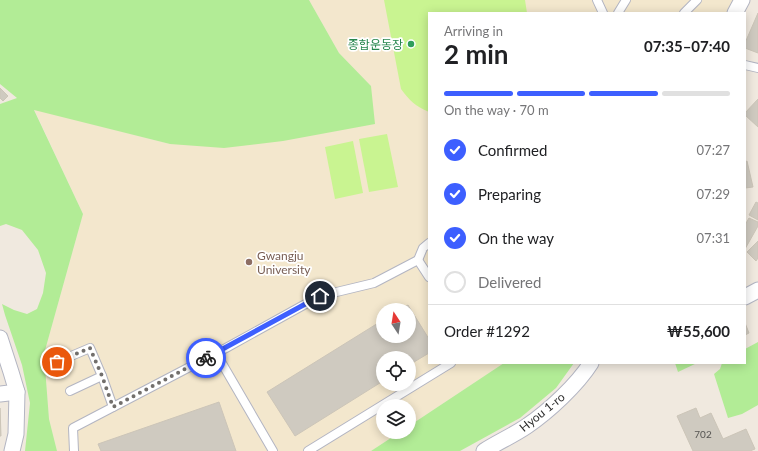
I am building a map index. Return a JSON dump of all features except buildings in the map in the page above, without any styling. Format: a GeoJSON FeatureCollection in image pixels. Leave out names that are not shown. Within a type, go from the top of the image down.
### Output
{"type":"FeatureCollection","features":[{"type":"Feature","properties":{"kind":"street"},"geometry":{"type":"LineString","coordinates":[[736,12],[742,0]]}},
{"type":"Feature","properties":{"kind":"street"},"geometry":{"type":"LineString","coordinates":[[746,296],[758,290]]}},
{"type":"Feature","properties":{"kind":"street"},"geometry":{"type":"LineString","coordinates":[[0,338],[16,392],[16,434],[12,451]]}},
{"type":"Feature","properties":{"kind":"street","name":"Hyou 1-ro"},"geometry":{"type":"LineString","coordinates":[[484,451],[527,426],[551,407],[576,383],[590,364]]}},
{"type":"Feature","properties":{"kind":"street"},"geometry":{"type":"LineString","coordinates":[[0,394],[16,392]]}},
{"type":"Feature","properties":{"kind":"lane"},"geometry":{"type":"LineString","coordinates":[[597,0],[603,12]]}},
{"type":"Feature","properties":{"kind":"lane"},"geometry":{"type":"LineString","coordinates":[[619,12],[626,0]]}},
{"type":"Feature","properties":{"kind":"lane"},"geometry":{"type":"LineString","coordinates":[[685,12],[696,0]]}},
{"type":"Feature","properties":{"kind":"lane"},"geometry":{"type":"LineString","coordinates":[[746,65],[758,68]]}},
{"type":"Feature","properties":{"kind":"lane"},"geometry":{"type":"LineString","coordinates":[[74,451],[73,428],[216,353],[320,296],[374,283],[418,260],[423,248],[428,244]]}},
{"type":"Feature","properties":{"kind":"lane"},"geometry":{"type":"LineString","coordinates":[[418,260],[428,275]]}},
{"type":"Feature","properties":{"kind":"lane"},"geometry":{"type":"LineString","coordinates":[[57,362],[90,348],[113,407]]}},
{"type":"Feature","properties":{"kind":"lane"},"geometry":{"type":"LineString","coordinates":[[216,353],[273,451]]}},
{"type":"Feature","properties":{"kind":"lane"},"geometry":{"type":"LineString","coordinates":[[308,451],[449,364]]}},
{"type":"Feature","properties":{"kind":"lane"},"geometry":{"type":"LineString","coordinates":[[70,391],[102,376]]}},
{"type":"Feature","properties":{"kind":"shaded area","name":"Gwangju University"},"geometry":{"type":"Polygon","coordinates":[[[309,0],[735,0],[729,12],[428,12],[428,364],[502,364],[416,421],[416,399],[376,399],[376,439],[389,439],[371,451],[57,451],[49,419],[44,354],[83,214],[34,109],[170,144],[371,86],[339,53],[309,0]]]}},
{"type":"Feature","properties":{"kind":"green space"},"geometry":{"type":"Polygon","coordinates":[[[0,0],[309,0],[339,53],[371,86],[375,124],[283,141],[224,148],[170,144],[34,110],[83,214],[44,354],[49,419],[57,451],[25,451],[30,403],[22,365],[2,304],[27,314],[37,309],[43,293],[46,273],[38,250],[22,230],[6,224],[0,226],[0,104],[17,98],[0,84],[0,0]]]}},
{"type":"Feature","properties":{"kind":"green space","name":"종합운동장"},"geometry":{"type":"Polygon","coordinates":[[[384,0],[525,0],[527,12],[428,12],[428,112],[413,103],[401,89],[384,0]]]}},
{"type":"Feature","properties":{"kind":"green space"},"geometry":{"type":"Polygon","coordinates":[[[387,134],[398,187],[369,192],[359,139],[387,134]]]}},
{"type":"Feature","properties":{"kind":"green space"},"geometry":{"type":"Polygon","coordinates":[[[353,141],[363,193],[335,199],[325,147],[353,141]]]}},
{"type":"Feature","properties":{"kind":"green space"},"geometry":{"type":"Polygon","coordinates":[[[758,342],[758,405],[742,414],[728,418],[714,374],[720,369],[722,364],[746,364],[746,348],[758,342]]]}},
{"type":"Feature","properties":{"kind":"green space"},"geometry":{"type":"Polygon","coordinates":[[[502,364],[573,364],[556,388],[520,418],[460,451],[371,451],[389,439],[416,439],[416,421],[502,364]]]}},
{"type":"Feature","properties":{"kind":"green space"},"geometry":{"type":"Polygon","coordinates":[[[675,364],[695,364],[678,372],[675,364]]]}},
{"type":"Feature","properties":{"kind":"way so far"},"geometry":{"type":"LineString","coordinates":[[57,362],[90,348],[113,407],[206,358]]}},
{"type":"Feature","properties":{"kind":"place","name":"종합운동장"},"geometry":{"type":"Point","coordinates":[411,44]}},
{"type":"Feature","properties":{"kind":"place","name":"Gwangju University"},"geometry":{"type":"Point","coordinates":[249,262]}},
{"type":"Feature","properties":{"kind":"route"},"geometry":{"type":"LineString","coordinates":[[206,358],[320,296]]}}]}
